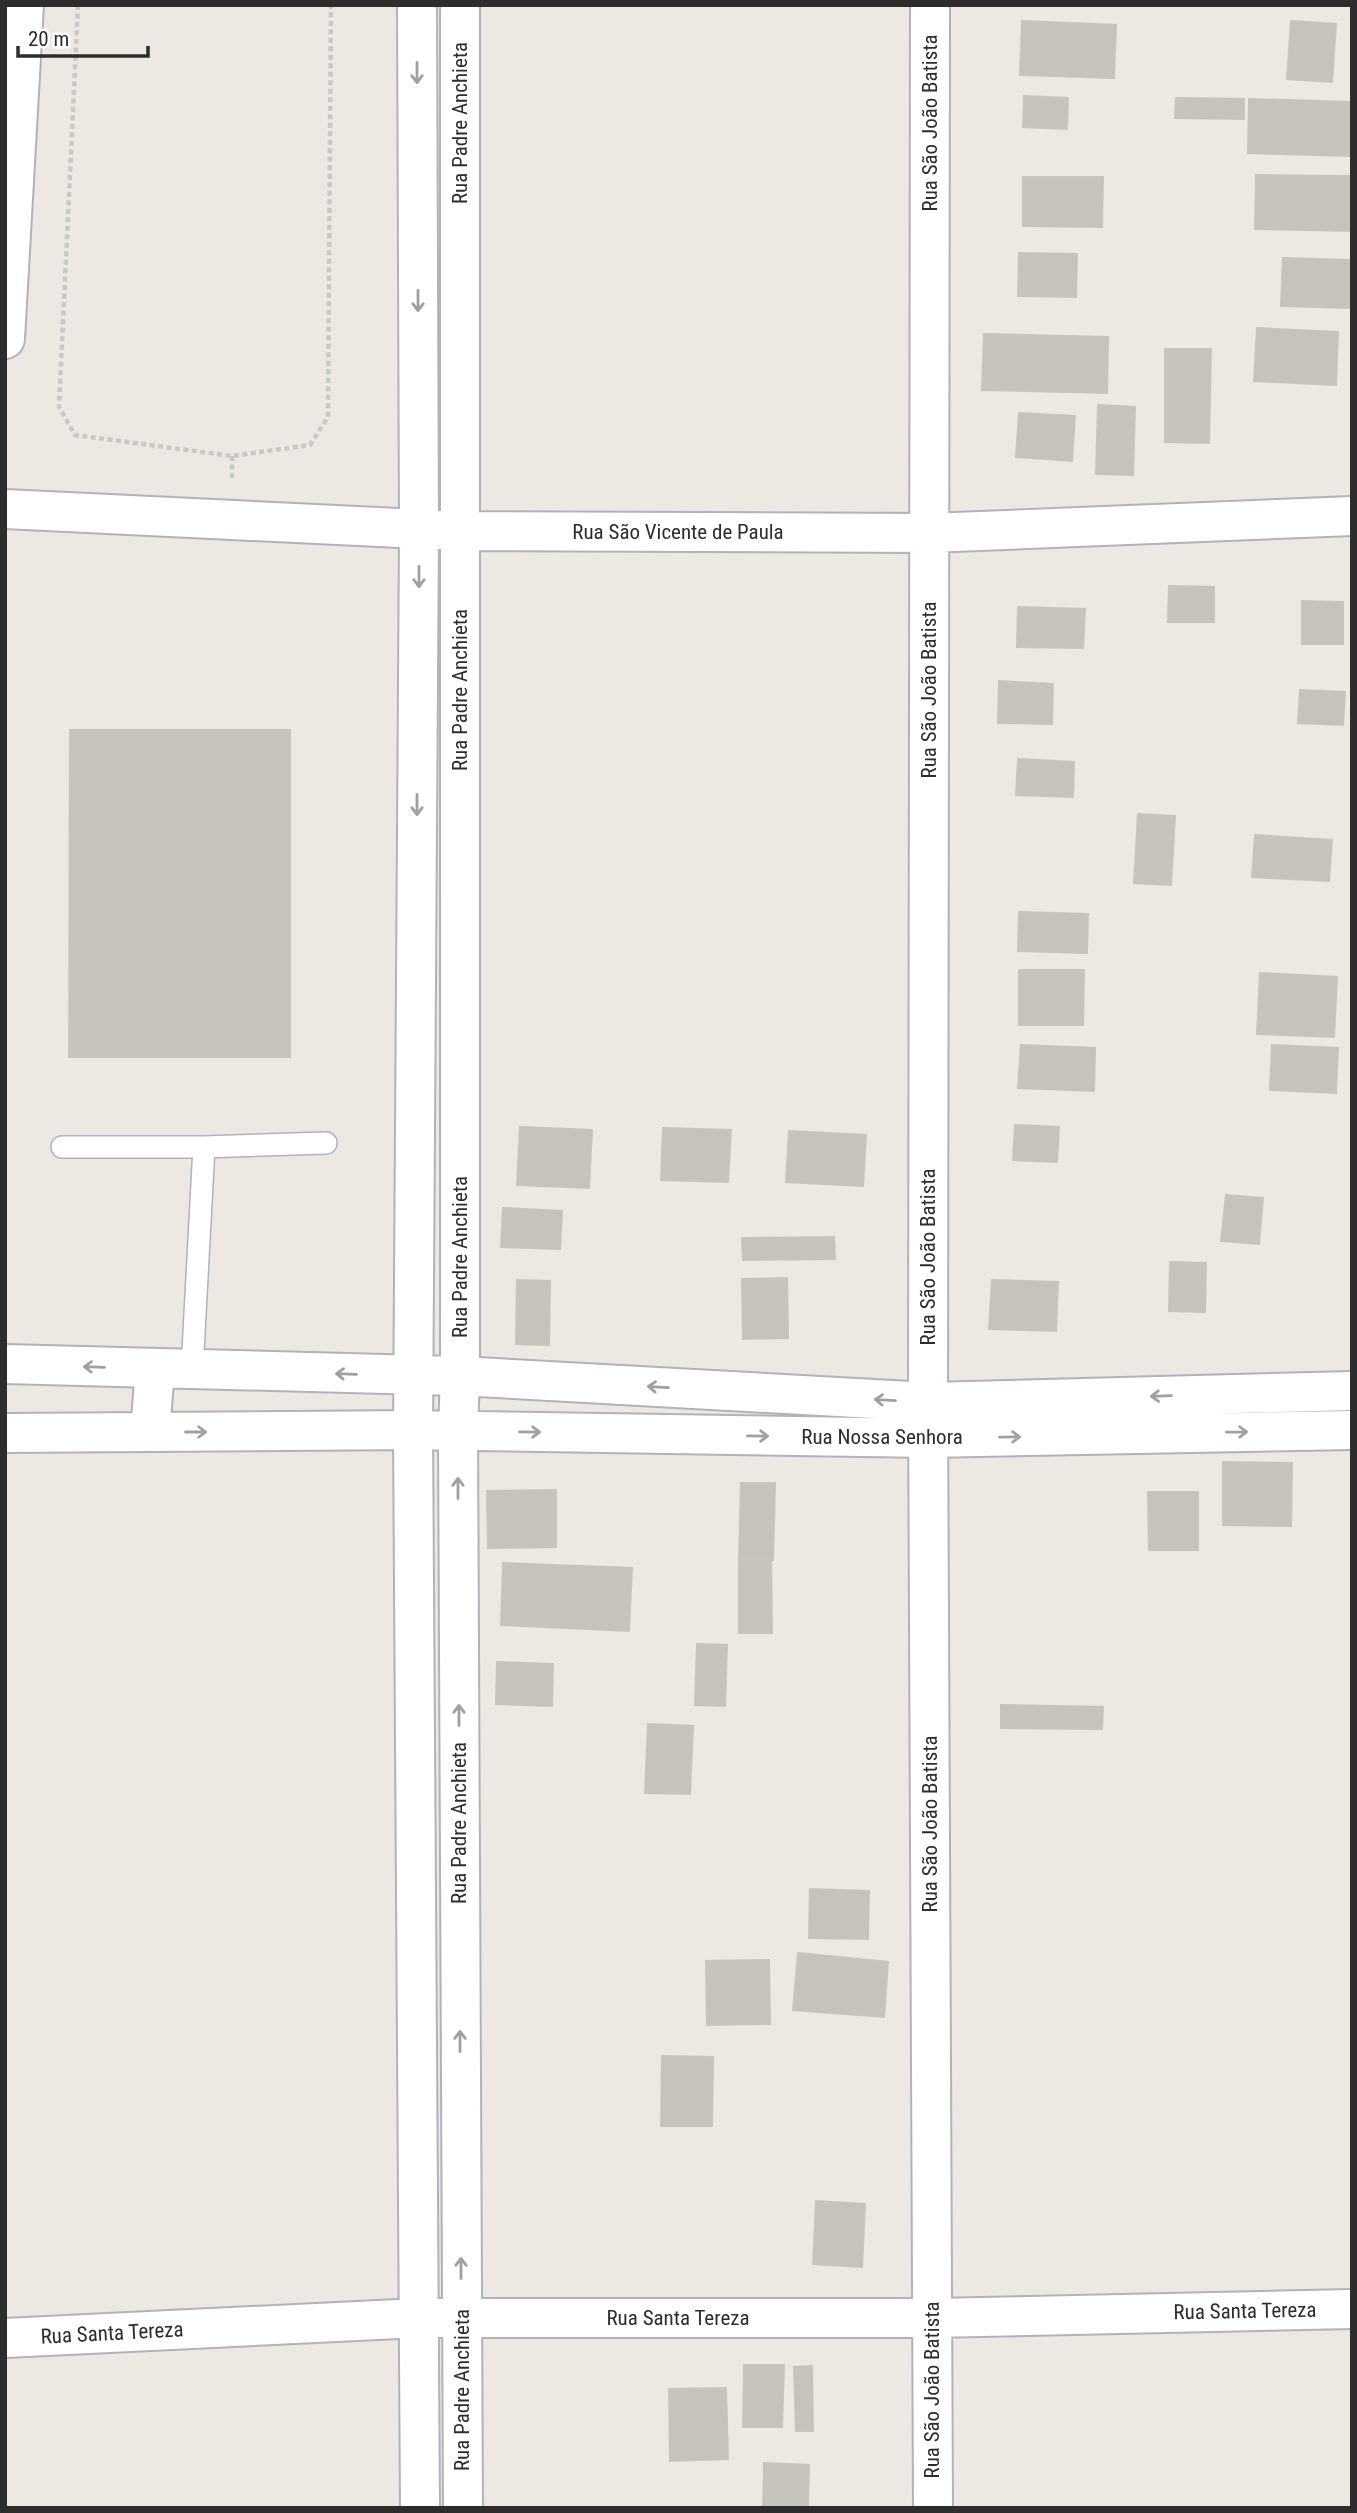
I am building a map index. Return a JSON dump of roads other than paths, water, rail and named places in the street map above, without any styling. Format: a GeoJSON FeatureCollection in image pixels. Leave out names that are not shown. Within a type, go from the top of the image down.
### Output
{"type":"FeatureCollection","features":[{"type":"Feature","properties":{"kind":"street"},"geometry":{"type":"LineString","coordinates":[[5,339],[24,5]]}},
{"type":"Feature","properties":{"kind":"street","name":"Rua Padre Anchieta"},"geometry":{"type":"LineString","coordinates":[[416,5],[419,531],[413,1430],[420,2508]]}},
{"type":"Feature","properties":{"kind":"street","name":"Rua Padre Anchieta"},"geometry":{"type":"LineString","coordinates":[[460,5],[460,1376],[457,1431],[463,2508]]}},
{"type":"Feature","properties":{"kind":"street","name":"Rua São João Batista"},"geometry":{"type":"LineString","coordinates":[[930,5],[929,1420],[933,2508]]}},
{"type":"Feature","properties":{"kind":"street","name":"Rua São Vicente de Paula"},"geometry":{"type":"LineString","coordinates":[[5,509],[419,531],[929,533],[1352,516]]}},
{"type":"Feature","properties":{"kind":"street","name":"Rua Nossa Senhora"},"geometry":{"type":"LineString","coordinates":[[5,1364],[460,1376],[929,1420],[1352,1430]]}},
{"type":"Feature","properties":{"kind":"street"},"geometry":{"type":"LineString","coordinates":[[150,1432],[155,1368]]}},
{"type":"Feature","properties":{"kind":"street","name":"Rua Nossa Senhora"},"geometry":{"type":"LineString","coordinates":[[5,1433],[457,1431],[929,1420],[1352,1391]]}},
{"type":"Feature","properties":{"kind":"street","name":"Rua Santa Tereza"},"geometry":{"type":"LineString","coordinates":[[5,2338],[419,2318],[932,2318],[1352,2309]]}},
{"type":"Feature","properties":{"kind":"lane"},"geometry":{"type":"LineString","coordinates":[[62,1147],[204,1147],[326,1143]]}},
{"type":"Feature","properties":{"kind":"lane"},"geometry":{"type":"LineString","coordinates":[[192,1370],[204,1147]]}}]}
